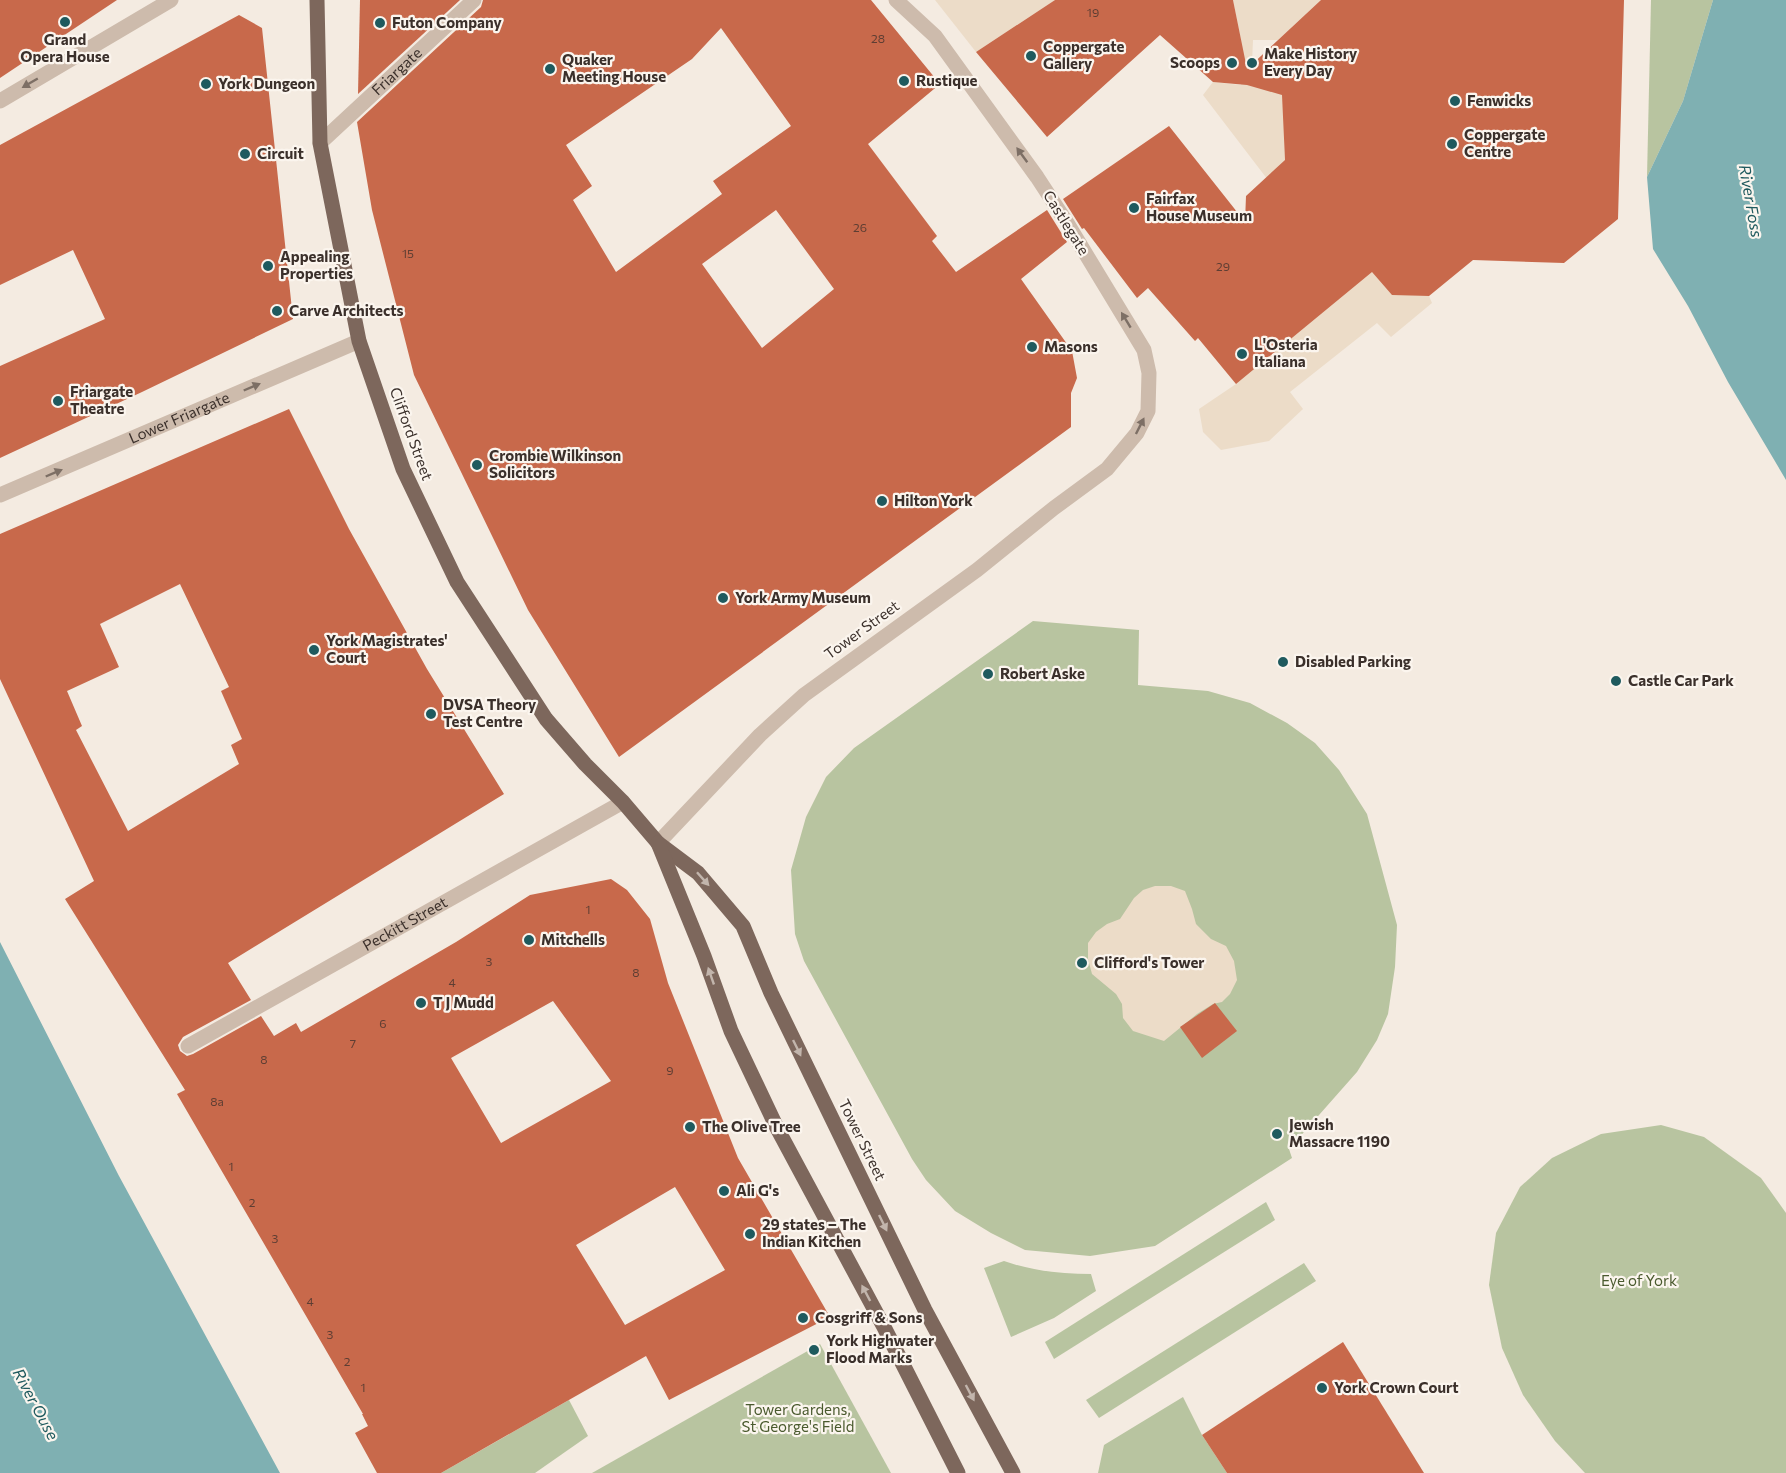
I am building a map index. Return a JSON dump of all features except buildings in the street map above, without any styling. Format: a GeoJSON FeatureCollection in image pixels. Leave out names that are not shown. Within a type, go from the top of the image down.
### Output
{"type":"FeatureCollection","features":[{"type":"Feature","properties":{"kind":"main road","name":"Clifford Street"},"geometry":{"type":"LineString","coordinates":[[317,0],[320,143],[359,341],[403,470],[457,582],[546,719],[658,843]]}},
{"type":"Feature","properties":{"kind":"main road"},"geometry":{"type":"LineString","coordinates":[[658,843],[704,956],[731,1031],[766,1106],[885,1329],[958,1473]]}},
{"type":"Feature","properties":{"kind":"main road","name":"Tower Street"},"geometry":{"type":"LineString","coordinates":[[658,843],[699,873],[743,926],[771,993],[925,1310],[1012,1473]]}},
{"type":"Feature","properties":{"kind":"street"},"geometry":{"type":"LineString","coordinates":[[0,100],[171,0]]}},
{"type":"Feature","properties":{"kind":"street","name":"Friargate"},"geometry":{"type":"LineString","coordinates":[[320,143],[474,0]]}},
{"type":"Feature","properties":{"kind":"street","name":"Castlegate"},"geometry":{"type":"LineString","coordinates":[[896,0],[935,36],[1037,177],[1144,350],[1149,373],[1148,411],[1137,433],[1107,469]]}},
{"type":"Feature","properties":{"kind":"street","name":"Lower Friargate"},"geometry":{"type":"LineString","coordinates":[[0,495],[359,341]]}},
{"type":"Feature","properties":{"kind":"street","name":"Tower Street"},"geometry":{"type":"LineString","coordinates":[[658,843],[760,735],[804,695],[977,570],[1107,469]]}},
{"type":"Feature","properties":{"kind":"street","name":"Peckitt Street"},"geometry":{"type":"LineString","coordinates":[[188,1046],[623,802]]}},
{"type":"Feature","properties":{"kind":"green space"},"geometry":{"type":"Polygon","coordinates":[[[1651,0],[1713,0],[1683,101],[1647,177],[1651,0]]]}},
{"type":"Feature","properties":{"kind":"green space"},"geometry":{"type":"Polygon","coordinates":[[[1033,621],[1139,630],[1138,685],[1208,691],[1250,703],[1287,723],[1315,743],[1339,770],[1367,814],[1397,925],[1395,967],[1388,1014],[1377,1040],[1357,1072],[1289,1149],[1292,1158],[1155,1246],[1090,1256],[1025,1250],[955,1211],[926,1180],[912,1159],[804,961],[795,934],[791,870],[806,817],[826,777],[854,748],[1033,621]]]}},
{"type":"Feature","properties":{"kind":"green space","name":"Eye of York"},"geometry":{"type":"Polygon","coordinates":[[[1661,1125],[1704,1137],[1761,1178],[1786,1213],[1786,1473],[1585,1473],[1555,1441],[1523,1395],[1502,1348],[1489,1285],[1496,1233],[1520,1187],[1552,1158],[1601,1134],[1661,1125]]]}},
{"type":"Feature","properties":{"kind":"green space"},"geometry":{"type":"Polygon","coordinates":[[[1266,1202],[1275,1220],[1054,1359],[1045,1342],[1266,1202]]]}},
{"type":"Feature","properties":{"kind":"green space"},"geometry":{"type":"Polygon","coordinates":[[[1004,1261],[1047,1271],[1091,1274],[1096,1291],[1054,1318],[1011,1337],[984,1268],[1004,1261]]]}},
{"type":"Feature","properties":{"kind":"green space"},"geometry":{"type":"Polygon","coordinates":[[[1304,1263],[1316,1281],[1099,1418],[1086,1400],[1304,1263]]]}},
{"type":"Feature","properties":{"kind":"green space","name":"Tower Gardens, St George's Field"},"geometry":{"type":"Polygon","coordinates":[[[820,1344],[891,1473],[592,1473],[820,1344]]]}},
{"type":"Feature","properties":{"kind":"green space"},"geometry":{"type":"Polygon","coordinates":[[[1183,1397],[1202,1435],[1227,1473],[1098,1473],[1104,1445],[1183,1397]]]}},
{"type":"Feature","properties":{"kind":"green space"},"geometry":{"type":"Polygon","coordinates":[[[569,1400],[588,1436],[535,1473],[441,1473],[569,1400]]]}},
{"type":"Feature","properties":{"kind":"shaded area"},"geometry":{"type":"Polygon","coordinates":[[[935,0],[1055,0],[976,52],[935,0]]]}},
{"type":"Feature","properties":{"kind":"shaded area"},"geometry":{"type":"Polygon","coordinates":[[[1233,0],[1321,0],[1278,40],[1253,40],[1251,86],[1276,88],[1299,113],[1284,127],[1285,160],[1337,219],[1360,258],[1392,294],[1429,296],[1432,303],[1391,337],[1377,323],[1290,392],[1303,409],[1269,441],[1221,450],[1203,432],[1199,409],[1236,384],[1281,197],[1203,95],[1213,82],[1241,85],[1241,40],[1233,0]]]}},
{"type":"Feature","properties":{"kind":"shaded area"},"geometry":{"type":"Polygon","coordinates":[[[1155,886],[1171,886],[1185,891],[1196,924],[1211,939],[1226,946],[1234,961],[1237,980],[1230,994],[1222,1002],[1213,1004],[1197,1014],[1164,1041],[1133,1031],[1123,1018],[1122,1004],[1116,994],[1092,974],[1088,959],[1088,943],[1096,932],[1120,919],[1134,898],[1143,890],[1155,886]]]}},
{"type":"Feature","properties":{"kind":"water","name":"River Foss"},"geometry":{"type":"Polygon","coordinates":[[[1713,0],[1786,0],[1786,480],[1728,382],[1688,306],[1653,249],[1647,177],[1683,101],[1713,0]]]}},
{"type":"Feature","properties":{"kind":"water","name":"River Ouse"},"geometry":{"type":"Polygon","coordinates":[[[0,942],[119,1176],[280,1473],[0,1473],[0,942]]]}},
{"type":"Feature","properties":{"kind":"place","name":"Grand Opera House"},"geometry":{"type":"Point","coordinates":[65,22]}},
{"type":"Feature","properties":{"kind":"place","name":"Futon Company"},"geometry":{"type":"Point","coordinates":[380,23]}},
{"type":"Feature","properties":{"kind":"place","name":"Coppergate Gallery"},"geometry":{"type":"Point","coordinates":[1031,56]}},
{"type":"Feature","properties":{"kind":"place","name":"Scoops"},"geometry":{"type":"Point","coordinates":[1232,63]}},
{"type":"Feature","properties":{"kind":"place","name":"Make History Every Day"},"geometry":{"type":"Point","coordinates":[1252,63]}},
{"type":"Feature","properties":{"kind":"place","name":"Quaker Meeting House"},"geometry":{"type":"Point","coordinates":[550,69]}},
{"type":"Feature","properties":{"kind":"place","name":"Rustique"},"geometry":{"type":"Point","coordinates":[904,81]}},
{"type":"Feature","properties":{"kind":"place","name":"York Dungeon"},"geometry":{"type":"Point","coordinates":[206,84]}},
{"type":"Feature","properties":{"kind":"place","name":"Fenwicks"},"geometry":{"type":"Point","coordinates":[1455,101]}},
{"type":"Feature","properties":{"kind":"place","name":"Coppergate Centre"},"geometry":{"type":"Point","coordinates":[1452,144]}},
{"type":"Feature","properties":{"kind":"place","name":"Circuit"},"geometry":{"type":"Point","coordinates":[245,154]}},
{"type":"Feature","properties":{"kind":"place","name":"Fairfax House Museum"},"geometry":{"type":"Point","coordinates":[1134,208]}},
{"type":"Feature","properties":{"kind":"place","name":"Appealing Properties"},"geometry":{"type":"Point","coordinates":[268,266]}},
{"type":"Feature","properties":{"kind":"place","name":"Carve Architects"},"geometry":{"type":"Point","coordinates":[277,311]}},
{"type":"Feature","properties":{"kind":"place","name":"Masons"},"geometry":{"type":"Point","coordinates":[1032,347]}},
{"type":"Feature","properties":{"kind":"place","name":"L'Osteria Italiana"},"geometry":{"type":"Point","coordinates":[1242,354]}},
{"type":"Feature","properties":{"kind":"place","name":"Friargate Theatre"},"geometry":{"type":"Point","coordinates":[58,401]}},
{"type":"Feature","properties":{"kind":"place","name":"Crombie Wilkinson Solicitors"},"geometry":{"type":"Point","coordinates":[477,465]}},
{"type":"Feature","properties":{"kind":"place","name":"Hilton York"},"geometry":{"type":"Point","coordinates":[882,501]}},
{"type":"Feature","properties":{"kind":"place","name":"York Army Museum"},"geometry":{"type":"Point","coordinates":[723,598]}},
{"type":"Feature","properties":{"kind":"place","name":"York Magistrates' Court"},"geometry":{"type":"Point","coordinates":[314,650]}},
{"type":"Feature","properties":{"kind":"place","name":"Disabled Parking"},"geometry":{"type":"Point","coordinates":[1283,662]}},
{"type":"Feature","properties":{"kind":"place","name":"Robert Aske"},"geometry":{"type":"Point","coordinates":[988,674]}},
{"type":"Feature","properties":{"kind":"place","name":"Castle Car Park"},"geometry":{"type":"Point","coordinates":[1616,681]}},
{"type":"Feature","properties":{"kind":"place","name":"DVSA Theory Test Centre"},"geometry":{"type":"Point","coordinates":[431,714]}},
{"type":"Feature","properties":{"kind":"place","name":"Mitchells"},"geometry":{"type":"Point","coordinates":[529,940]}},
{"type":"Feature","properties":{"kind":"place","name":"Clifford's Tower"},"geometry":{"type":"Point","coordinates":[1082,963]}},
{"type":"Feature","properties":{"kind":"place","name":"T J Mudd"},"geometry":{"type":"Point","coordinates":[421,1003]}},
{"type":"Feature","properties":{"kind":"place","name":"The Olive Tree"},"geometry":{"type":"Point","coordinates":[690,1127]}},
{"type":"Feature","properties":{"kind":"place","name":"Jewish Massacre 1190"},"geometry":{"type":"Point","coordinates":[1277,1134]}},
{"type":"Feature","properties":{"kind":"place","name":"Ali G's"},"geometry":{"type":"Point","coordinates":[724,1191]}},
{"type":"Feature","properties":{"kind":"place","name":"29 states – The Indian Kitchen"},"geometry":{"type":"Point","coordinates":[750,1234]}},
{"type":"Feature","properties":{"kind":"place","name":"Cosgriff & Sons"},"geometry":{"type":"Point","coordinates":[803,1318]}},
{"type":"Feature","properties":{"kind":"place","name":"York Highwater Flood Marks"},"geometry":{"type":"Point","coordinates":[814,1350]}},
{"type":"Feature","properties":{"kind":"place","name":"York Crown Court"},"geometry":{"type":"Point","coordinates":[1322,1388]}}]}
